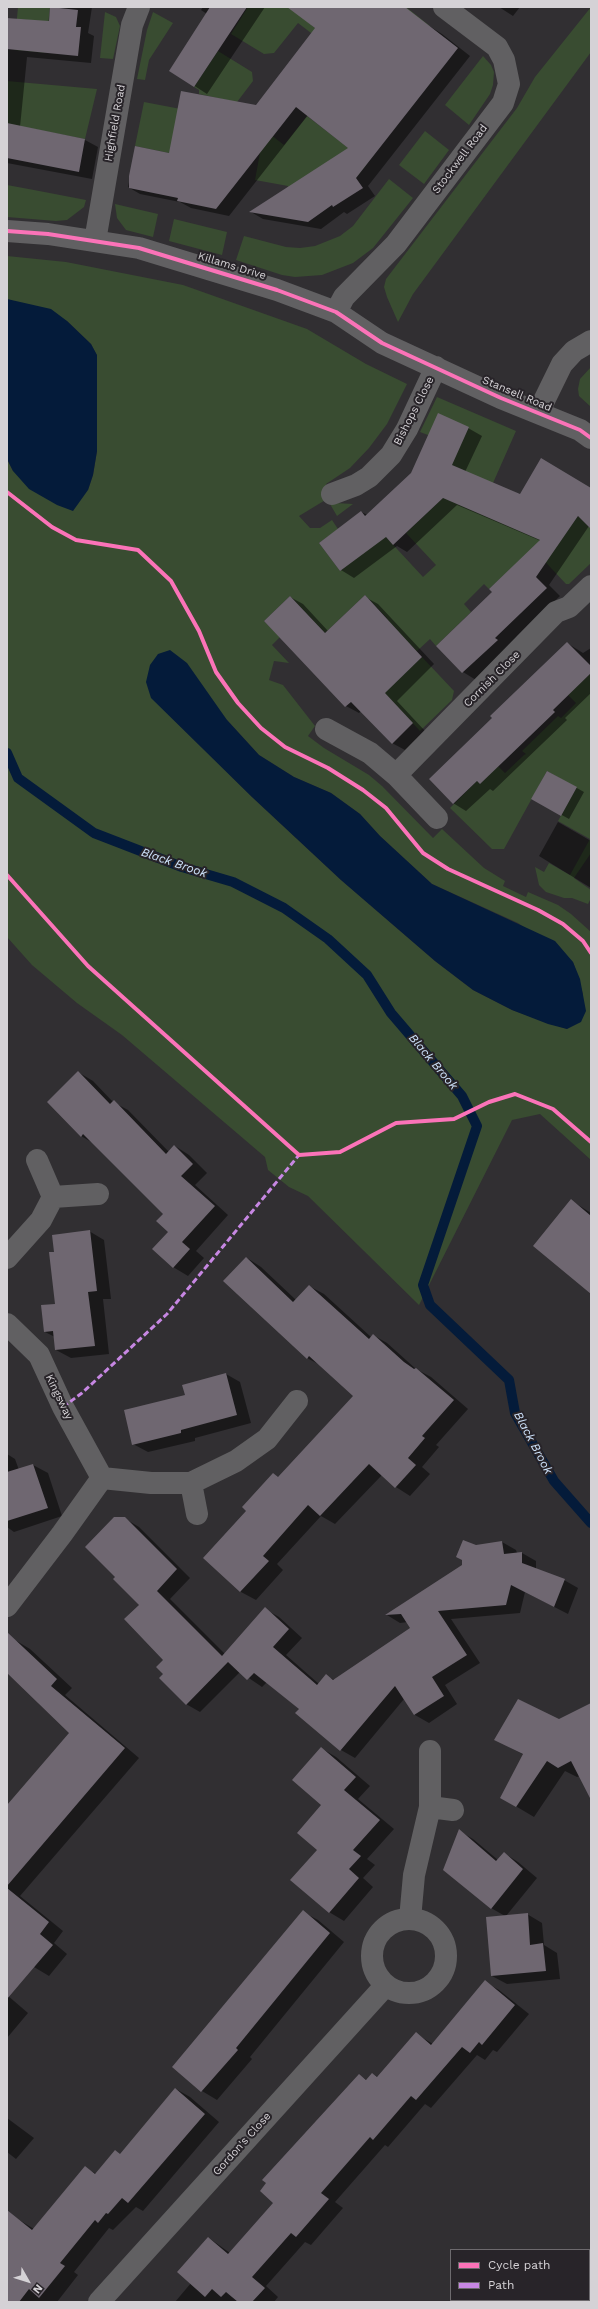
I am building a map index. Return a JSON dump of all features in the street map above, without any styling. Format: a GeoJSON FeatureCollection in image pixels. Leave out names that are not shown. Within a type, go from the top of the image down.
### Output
{"type":"FeatureCollection","features":[{"type":"Feature","properties":{"kind":"street","name":"Highfield Road"},"geometry":{"type":"LineString","coordinates":[[95,241],[132,25],[140,7]]}},
{"type":"Feature","properties":{"kind":"street","name":"Stockwell Road"},"geometry":{"type":"LineString","coordinates":[[336,312],[344,297],[396,244],[503,103],[509,84],[504,60],[497,47],[444,7]]}},
{"type":"Feature","properties":{"kind":"street","name":"Killams Drive"},"geometry":{"type":"LineString","coordinates":[[7,231],[48,234],[139,248],[223,272],[336,312],[382,343],[436,367]]}},
{"type":"Feature","properties":{"kind":"street"},"geometry":{"type":"LineString","coordinates":[[538,413],[562,364],[574,351],[591,341]]}},
{"type":"Feature","properties":{"kind":"street","name":"Stansell Road"},"geometry":{"type":"LineString","coordinates":[[436,367],[538,413],[580,430],[591,438]]}},
{"type":"Feature","properties":{"kind":"street","name":"Bishops Close"},"geometry":{"type":"LineString","coordinates":[[332,494],[356,485],[369,477],[391,455],[407,429],[436,367]]}},
{"type":"Feature","properties":{"kind":"street","name":"Cornish Close"},"geometry":{"type":"LineString","coordinates":[[396,775],[556,612],[568,607],[591,586]]}},
{"type":"Feature","properties":{"kind":"street"},"geometry":{"type":"LineString","coordinates":[[326,729],[370,753],[396,775],[437,818]]}},
{"type":"Feature","properties":{"kind":"street"},"geometry":{"type":"LineString","coordinates":[[37,1160],[53,1197]]}},
{"type":"Feature","properties":{"kind":"street"},"geometry":{"type":"LineString","coordinates":[[53,1197],[98,1194]]}},
{"type":"Feature","properties":{"kind":"street"},"geometry":{"type":"LineString","coordinates":[[7,1258],[41,1220],[53,1197]]}},
{"type":"Feature","properties":{"kind":"street","name":"Kingsway"},"geometry":{"type":"LineString","coordinates":[[7,1324],[39,1355],[63,1407],[102,1478]]}},
{"type":"Feature","properties":{"kind":"street"},"geometry":{"type":"LineString","coordinates":[[7,1606],[62,1534],[102,1478],[151,1483],[191,1482],[236,1461],[267,1439],[297,1401]]}},
{"type":"Feature","properties":{"kind":"street"},"geometry":{"type":"LineString","coordinates":[[191,1482],[197,1514]]}},
{"type":"Feature","properties":{"kind":"street"},"geometry":{"type":"LineString","coordinates":[[410,1919],[414,1875],[430,1807],[430,1751]]}},
{"type":"Feature","properties":{"kind":"street"},"geometry":{"type":"LineString","coordinates":[[430,1807],[453,1810]]}},
{"type":"Feature","properties":{"kind":"street"},"geometry":{"type":"LineString","coordinates":[[410,1919],[424,1922],[436,1930],[444,1941],[447,1955],[445,1969],[438,1981],[426,1990],[412,1994],[398,1992],[386,1985],[376,1973],[372,1959],[374,1944],[382,1931],[395,1922],[410,1919]]}},
{"type":"Feature","properties":{"kind":"street","name":"Gordon's Close"},"geometry":{"type":"LineString","coordinates":[[99,2302],[386,1985]]}},
{"type":"Feature","properties":{"kind":"green space"},"geometry":{"type":"Polygon","coordinates":[[[18,7],[50,7],[45,53],[14,50],[18,7]]]}},
{"type":"Feature","properties":{"kind":"green space"},"geometry":{"type":"Polygon","coordinates":[[[248,7],[290,7],[315,28],[331,7],[406,7],[430,26],[396,69],[349,62],[298,23],[274,53],[264,54],[231,34],[248,7]]]}},
{"type":"Feature","properties":{"kind":"green space"},"geometry":{"type":"Polygon","coordinates":[[[591,7],[591,52],[413,294],[398,322],[384,287],[386,279],[517,108],[535,77],[591,7]]]}},
{"type":"Feature","properties":{"kind":"green space"},"geometry":{"type":"Polygon","coordinates":[[[105,12],[116,17],[120,26],[113,59],[100,58],[105,12]]]}},
{"type":"Feature","properties":{"kind":"green space"},"geometry":{"type":"Polygon","coordinates":[[[153,12],[173,23],[149,60],[145,80],[137,79],[147,30],[153,12]]]}},
{"type":"Feature","properties":{"kind":"green space"},"geometry":{"type":"Polygon","coordinates":[[[218,51],[252,72],[253,81],[234,106],[284,145],[307,116],[368,163],[356,178],[341,154],[287,190],[288,186],[255,180],[263,136],[169,153],[135,146],[144,102],[228,118],[231,101],[199,94],[199,90],[194,87],[218,51]]]}},
{"type":"Feature","properties":{"kind":"green space"},"geometry":{"type":"Polygon","coordinates":[[[483,56],[491,65],[494,72],[493,85],[490,94],[469,125],[445,105],[483,56]]]}},
{"type":"Feature","properties":{"kind":"green space"},"geometry":{"type":"Polygon","coordinates":[[[7,81],[97,89],[85,139],[7,124],[7,81]]]}},
{"type":"Feature","properties":{"kind":"green space"},"geometry":{"type":"Polygon","coordinates":[[[425,131],[449,150],[424,184],[399,165],[425,131]]]}},
{"type":"Feature","properties":{"kind":"green space"},"geometry":{"type":"Polygon","coordinates":[[[389,179],[413,198],[373,248],[353,263],[322,275],[295,277],[282,275],[236,260],[244,236],[286,247],[300,248],[315,246],[340,236],[353,226],[389,179]]]}},
{"type":"Feature","properties":{"kind":"green space"},"geometry":{"type":"Polygon","coordinates":[[[7,185],[86,200],[84,207],[67,220],[56,221],[7,217],[7,185]]]}},
{"type":"Feature","properties":{"kind":"green space"},"geometry":{"type":"Polygon","coordinates":[[[115,204],[158,214],[153,237],[126,230],[117,218],[115,204]]]}},
{"type":"Feature","properties":{"kind":"green space"},"geometry":{"type":"Polygon","coordinates":[[[174,219],[227,232],[222,255],[169,241],[174,219]]]}},
{"type":"Feature","properties":{"kind":"green space"},"geometry":{"type":"Polygon","coordinates":[[[7,256],[66,262],[183,285],[307,329],[366,364],[407,384],[387,424],[369,448],[350,468],[326,484],[335,503],[353,504],[337,516],[327,499],[299,516],[310,528],[320,528],[332,520],[338,529],[319,543],[340,571],[385,536],[423,577],[436,565],[406,533],[445,496],[456,482],[428,435],[420,432],[437,397],[516,431],[493,483],[521,495],[553,551],[578,516],[591,529],[591,563],[569,584],[566,584],[535,551],[520,560],[489,589],[484,584],[464,604],[471,612],[436,646],[430,639],[417,651],[411,645],[376,677],[352,652],[387,618],[365,595],[325,633],[290,596],[264,621],[280,637],[272,645],[289,663],[274,661],[269,680],[283,685],[315,726],[308,736],[324,748],[369,775],[382,786],[433,838],[442,829],[484,868],[505,881],[503,886],[526,897],[528,892],[558,905],[571,914],[591,932],[591,1160],[540,1114],[512,1120],[419,1305],[308,1196],[289,1187],[268,1170],[265,1157],[122,1035],[77,1003],[32,965],[7,937],[7,459],[13,471],[88,490],[93,475],[97,451],[97,356],[91,344],[67,321],[7,299],[7,256]],[[152,698],[252,797],[341,880],[435,961],[473,990],[512,1010],[567,1029],[583,994],[573,962],[518,923],[432,884],[380,836],[360,814],[331,793],[294,777],[259,755],[227,720],[152,698]]]}},
{"type":"Feature","properties":{"kind":"green space"},"geometry":{"type":"Polygon","coordinates":[[[591,367],[591,407],[579,396],[578,389],[580,379],[591,367]]]}},
{"type":"Feature","properties":{"kind":"green space"},"geometry":{"type":"Polygon","coordinates":[[[422,657],[454,691],[452,700],[420,731],[384,693],[422,657]]]}},
{"type":"Feature","properties":{"kind":"green space"},"geometry":{"type":"Polygon","coordinates":[[[591,673],[591,853],[574,878],[591,890],[591,898],[588,904],[572,898],[564,898],[546,892],[539,885],[535,867],[544,872],[549,863],[570,875],[590,839],[558,821],[576,788],[547,771],[504,849],[492,849],[450,808],[477,781],[480,784],[498,766],[505,773],[526,754],[522,751],[558,716],[561,718],[576,703],[568,695],[591,673]]]}},
{"type":"Feature","properties":{"kind":"water"},"geometry":{"type":"Polygon","coordinates":[[[7,299],[51,309],[67,321],[91,344],[97,355],[97,451],[93,475],[88,490],[73,511],[57,505],[29,489],[13,471],[7,459],[7,299]]]}},
{"type":"Feature","properties":{"kind":"water"},"geometry":{"type":"Polygon","coordinates":[[[170,650],[187,663],[227,720],[259,755],[294,777],[331,793],[360,814],[380,836],[432,884],[555,941],[573,962],[580,979],[586,1011],[581,1022],[567,1029],[548,1024],[512,1010],[473,990],[435,961],[341,880],[252,797],[151,698],[146,682],[150,665],[158,654],[170,650]]]}},
{"type":"Feature","properties":{"kind":"building"},"geometry":{"type":"Polygon","coordinates":[[[50,7],[78,10],[76,27],[81,27],[78,56],[7,49],[7,18],[49,21],[50,7]]]}},
{"type":"Feature","properties":{"kind":"building"},"geometry":{"type":"Polygon","coordinates":[[[210,7],[247,7],[194,87],[169,71],[210,7]]]}},
{"type":"Feature","properties":{"kind":"building"},"geometry":{"type":"Polygon","coordinates":[[[287,7],[405,7],[458,48],[356,178],[363,188],[333,207],[332,205],[308,222],[249,212],[348,148],[296,107],[216,209],[177,201],[178,198],[129,188],[129,176],[135,146],[169,153],[181,91],[256,105],[315,28],[287,7]]]}},
{"type":"Feature","properties":{"kind":"building"},"geometry":{"type":"Polygon","coordinates":[[[7,123],[85,139],[79,172],[7,158],[7,123]]]}},
{"type":"Feature","properties":{"kind":"building"},"geometry":{"type":"Polygon","coordinates":[[[438,413],[469,427],[452,465],[520,494],[541,458],[591,488],[591,529],[578,516],[536,577],[547,588],[495,638],[498,640],[462,673],[436,646],[492,592],[489,589],[540,540],[443,498],[393,545],[386,537],[340,571],[319,543],[361,511],[365,516],[411,473],[438,413]]]}},
{"type":"Feature","properties":{"kind":"building"},"geometry":{"type":"Polygon","coordinates":[[[365,595],[422,657],[385,693],[413,723],[392,744],[351,702],[345,707],[264,621],[290,596],[325,633],[365,595]]]}},
{"type":"Feature","properties":{"kind":"building"},"geometry":{"type":"Polygon","coordinates":[[[567,642],[591,666],[591,673],[553,710],[555,712],[480,784],[477,781],[453,804],[429,779],[492,718],[490,716],[567,642]]]}},
{"type":"Feature","properties":{"kind":"building"},"geometry":{"type":"Polygon","coordinates":[[[547,771],[577,787],[561,816],[531,799],[547,771]]]}},
{"type":"Feature","properties":{"kind":"building"},"geometry":{"type":"Polygon","coordinates":[[[78,1071],[110,1104],[114,1100],[166,1154],[174,1145],[193,1164],[181,1176],[215,1206],[182,1242],[190,1249],[173,1268],[152,1249],[168,1232],[156,1221],[163,1214],[83,1134],[81,1137],[47,1102],[78,1071]]]}},
{"type":"Feature","properties":{"kind":"building"},"geometry":{"type":"Polygon","coordinates":[[[571,1199],[591,1216],[591,1294],[533,1246],[571,1199]]]}},
{"type":"Feature","properties":{"kind":"building"},"geometry":{"type":"Polygon","coordinates":[[[90,1230],[97,1291],[88,1292],[95,1346],[55,1350],[53,1331],[44,1332],[41,1305],[55,1304],[49,1252],[54,1252],[52,1235],[90,1230]]]}},
{"type":"Feature","properties":{"kind":"building"},"geometry":{"type":"Polygon","coordinates":[[[246,1257],[293,1302],[309,1285],[369,1339],[373,1334],[404,1362],[414,1369],[416,1368],[454,1400],[422,1436],[425,1438],[408,1458],[416,1465],[395,1488],[369,1464],[320,1516],[308,1505],[263,1556],[269,1561],[240,1592],[203,1558],[246,1511],[242,1507],[273,1473],[278,1477],[353,1396],[309,1356],[307,1359],[223,1281],[246,1257]]]}},
{"type":"Feature","properties":{"kind":"building"},"geometry":{"type":"Polygon","coordinates":[[[226,1373],[237,1415],[181,1430],[181,1433],[132,1445],[124,1410],[185,1395],[182,1385],[226,1373]]]}},
{"type":"Feature","properties":{"kind":"building"},"geometry":{"type":"Polygon","coordinates":[[[33,1464],[48,1508],[7,1521],[7,1472],[33,1464]]]}},
{"type":"Feature","properties":{"kind":"building"},"geometry":{"type":"Polygon","coordinates":[[[114,1517],[125,1517],[177,1569],[157,1591],[222,1656],[265,1607],[289,1629],[273,1647],[317,1685],[326,1674],[333,1680],[410,1628],[401,1614],[385,1615],[462,1565],[462,1560],[456,1557],[463,1540],[476,1545],[502,1541],[504,1554],[522,1552],[522,1563],[565,1579],[554,1607],[511,1585],[506,1605],[438,1611],[467,1655],[432,1677],[444,1696],[414,1715],[395,1686],[340,1751],[295,1713],[299,1709],[254,1673],[247,1680],[228,1662],[186,1705],[159,1678],[163,1674],[156,1667],[163,1660],[124,1619],[139,1605],[113,1579],[115,1577],[85,1547],[114,1517]]]}},
{"type":"Feature","properties":{"kind":"building"},"geometry":{"type":"Polygon","coordinates":[[[7,1632],[57,1679],[51,1686],[125,1748],[7,1886],[7,1805],[69,1733],[7,1673],[7,1632]]]}},
{"type":"Feature","properties":{"kind":"building"},"geometry":{"type":"Polygon","coordinates":[[[518,1699],[559,1719],[591,1703],[591,1800],[571,1761],[558,1768],[547,1761],[516,1807],[500,1798],[523,1754],[494,1740],[518,1699]]]}},
{"type":"Feature","properties":{"kind":"building"},"geometry":{"type":"Polygon","coordinates":[[[321,1747],[356,1777],[344,1790],[380,1820],[353,1850],[361,1856],[349,1869],[359,1878],[329,1913],[290,1880],[317,1850],[297,1833],[321,1805],[292,1780],[321,1747]]]}},
{"type":"Feature","properties":{"kind":"building"},"geometry":{"type":"Polygon","coordinates":[[[459,1829],[496,1861],[504,1852],[523,1869],[491,1909],[443,1870],[459,1829]]]}},
{"type":"Feature","properties":{"kind":"building"},"geometry":{"type":"Polygon","coordinates":[[[7,1888],[49,1922],[40,1934],[53,1945],[7,1999],[7,1888]]]}},
{"type":"Feature","properties":{"kind":"building"},"geometry":{"type":"Polygon","coordinates":[[[303,1910],[330,1933],[236,2048],[238,2050],[201,2092],[172,2067],[303,1910]]]}},
{"type":"Feature","properties":{"kind":"building"},"geometry":{"type":"Polygon","coordinates":[[[528,1913],[530,1945],[543,1943],[546,1971],[491,1976],[486,1917],[528,1913]]]}},
{"type":"Feature","properties":{"kind":"building"},"geometry":{"type":"Polygon","coordinates":[[[485,1980],[515,2005],[482,2045],[479,2042],[470,2053],[462,2047],[416,2100],[411,2096],[373,2140],[370,2137],[321,2193],[329,2199],[296,2237],[291,2233],[252,2277],[265,2288],[252,2302],[238,2302],[226,2292],[221,2297],[212,2289],[205,2297],[177,2272],[208,2237],[228,2254],[273,2203],[260,2191],[266,2183],[262,2180],[359,2074],[366,2080],[372,2073],[377,2077],[416,2032],[431,2045],[485,1980]]]}},
{"type":"Feature","properties":{"kind":"building"},"geometry":{"type":"Polygon","coordinates":[[[175,2088],[205,2114],[128,2203],[122,2198],[98,2223],[95,2220],[60,2263],[65,2266],[39,2298],[29,2289],[19,2302],[7,2302],[7,2210],[32,2230],[85,2166],[95,2174],[115,2150],[120,2154],[175,2088]]]}},
{"type":"Feature","properties":{"kind":"waterway","name":"Black Brook"},"geometry":{"type":"LineString","coordinates":[[7,753],[18,778],[94,833],[182,867],[233,882],[284,908],[328,939],[367,975],[391,1013],[462,1096],[477,1126],[423,1285],[430,1305],[509,1380],[515,1413],[554,1481],[591,1523]]}},
{"type":"Feature","properties":{"kind":"marked path"},"geometry":{"type":"LineString","coordinates":[[63,1407],[82,1393],[167,1314],[299,1155]]}},
{"type":"Feature","properties":{"kind":"cycle path"},"geometry":{"type":"LineString","coordinates":[[7,231],[48,234],[139,248],[277,290],[336,312],[382,343],[501,398],[580,430],[591,438]]}},
{"type":"Feature","properties":{"kind":"cycle path"},"geometry":{"type":"LineString","coordinates":[[7,492],[52,527],[76,540],[138,550],[171,581],[199,631],[216,672],[238,703],[261,728],[285,747],[328,768],[363,790],[386,808],[423,853],[448,869],[538,910],[563,924],[583,941],[591,953]]}},
{"type":"Feature","properties":{"kind":"cycle path"},"geometry":{"type":"LineString","coordinates":[[7,875],[88,966],[299,1155],[340,1152],[396,1123],[454,1119],[489,1102],[515,1094],[553,1109],[591,1142]]}}]}
